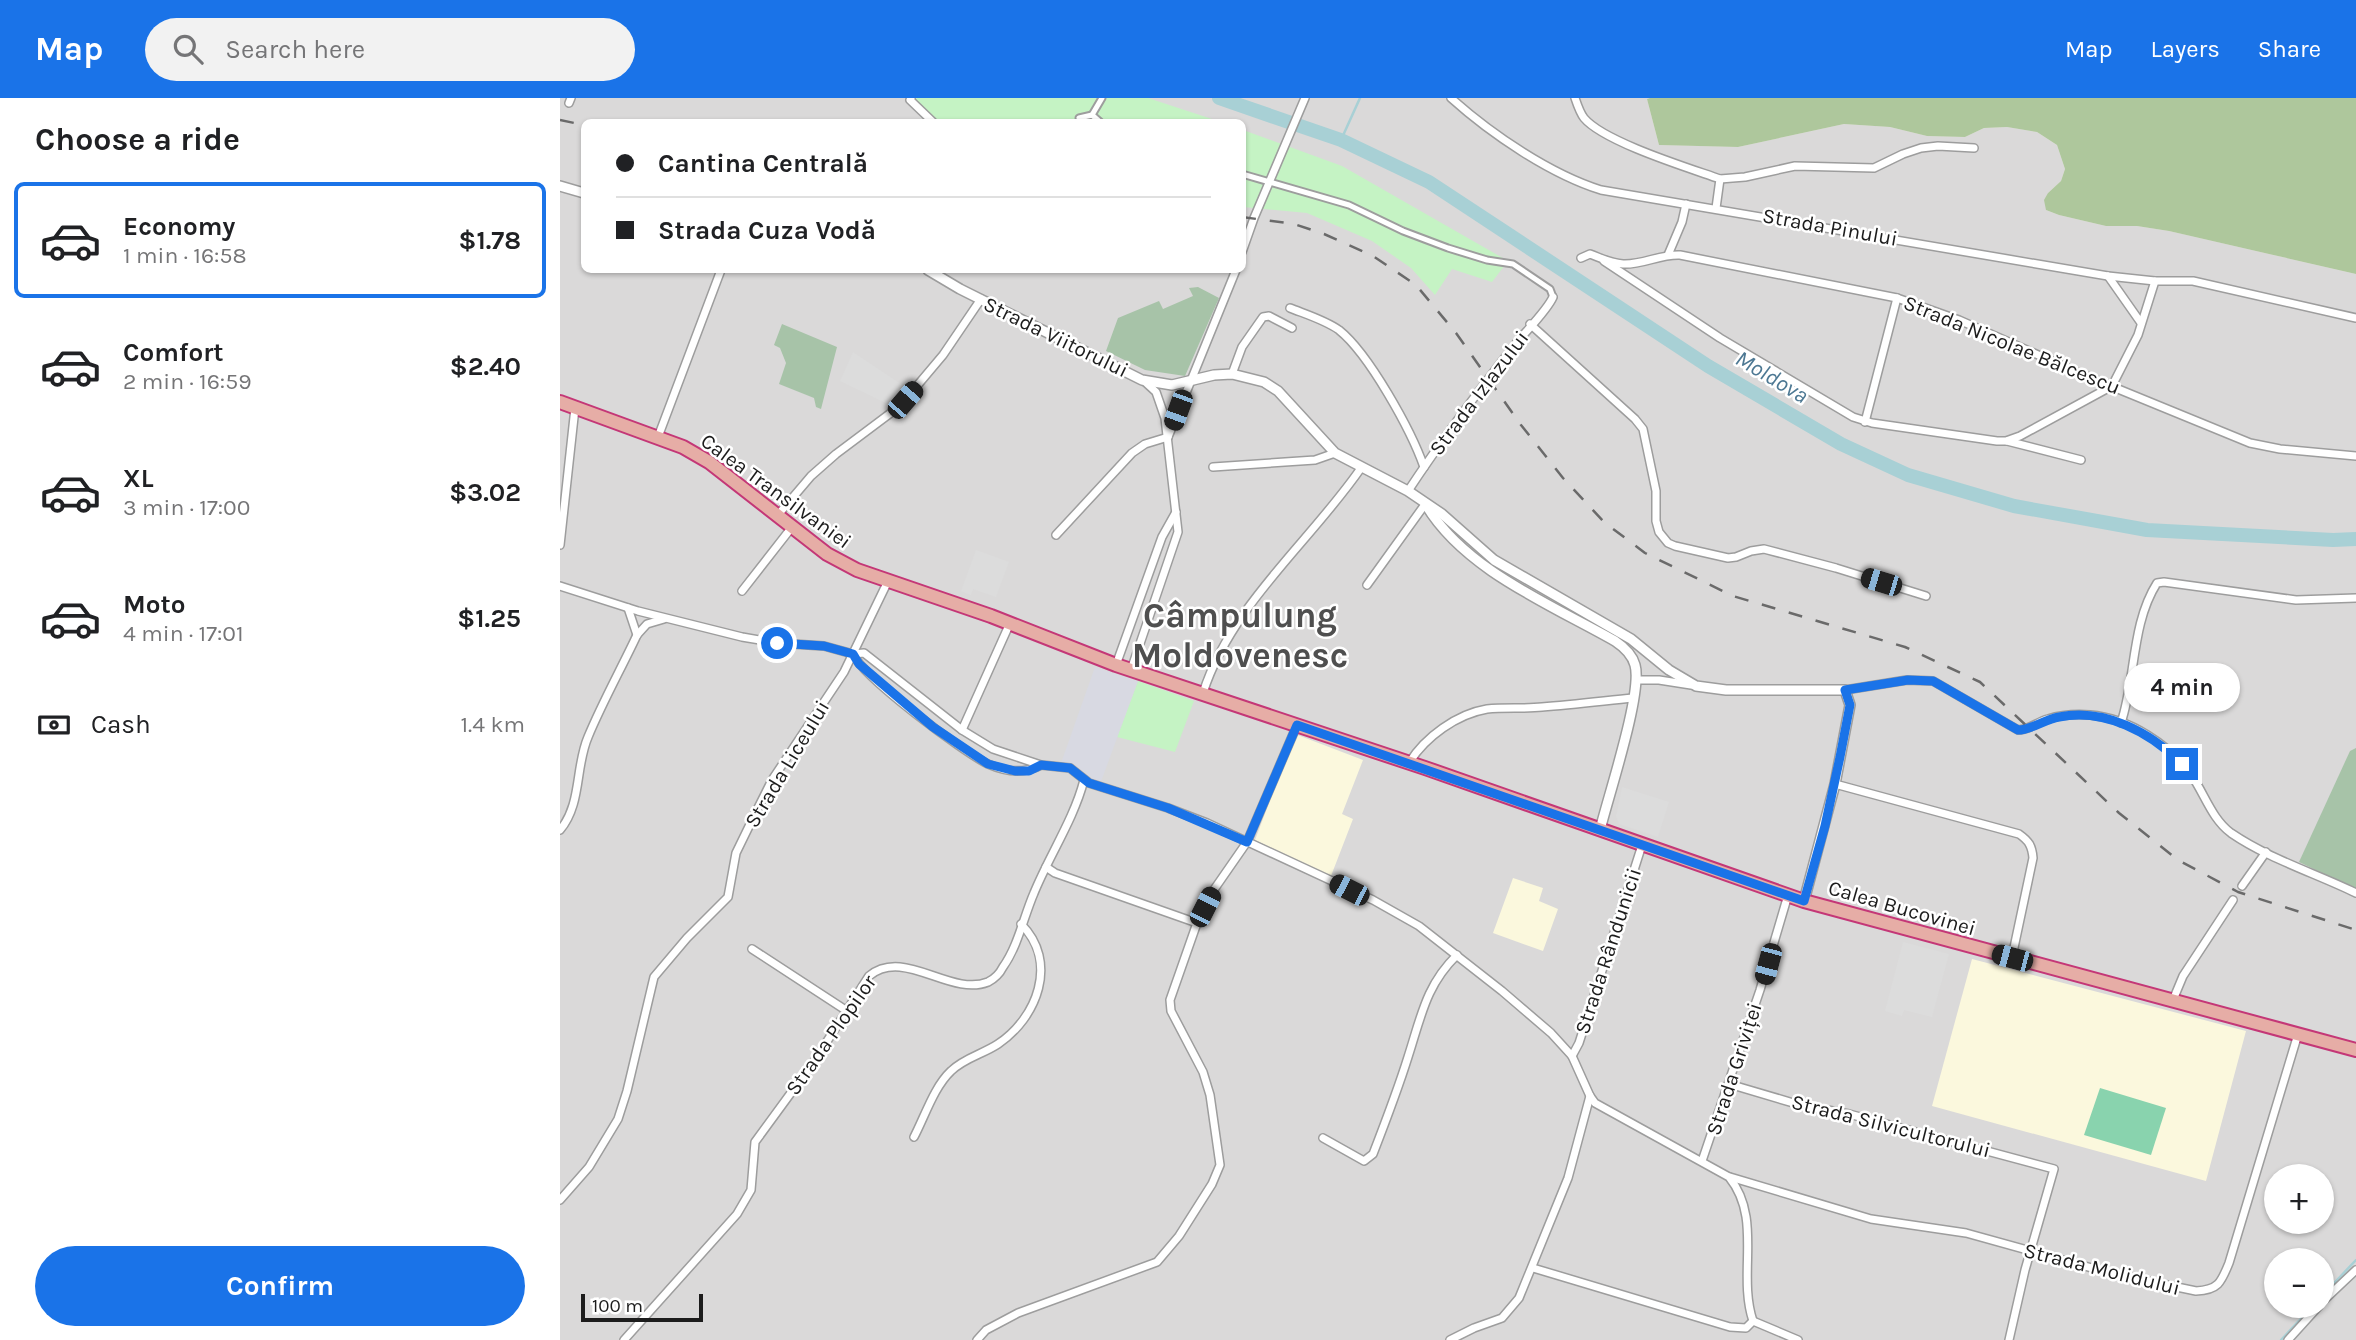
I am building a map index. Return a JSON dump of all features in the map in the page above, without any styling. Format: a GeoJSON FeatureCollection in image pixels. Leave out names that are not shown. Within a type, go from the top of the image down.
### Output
{"type":"FeatureCollection","features":[{"type":"Feature","properties":{"kind":"highway","name":"Calea Transilvaniei"},"geometry":{"type":"LineString","coordinates":[[560,402],[683,447],[709,462],[837,560],[888,581],[1010,623]]}},
{"type":"Feature","properties":{"kind":"highway","name":"Calea Bucovinei"},"geometry":{"type":"LineString","coordinates":[[1010,623],[1116,665],[1409,763],[1804,901],[2356,1050]]}},
{"type":"Feature","properties":{"kind":"street"},"geometry":{"type":"LineString","coordinates":[[1080,119],[1092,115],[1102,98]]}},
{"type":"Feature","properties":{"kind":"street"},"geometry":{"type":"LineString","coordinates":[[1246,241],[1305,98]]}},
{"type":"Feature","properties":{"kind":"street","name":"Strada Pinului"},"geometry":{"type":"LineString","coordinates":[[1451,98],[1511,143],[1583,184],[1601,190],[2108,276],[2193,282],[2356,318]]}},
{"type":"Feature","properties":{"kind":"street"},"geometry":{"type":"LineString","coordinates":[[908,99],[930,119]]}},
{"type":"Feature","properties":{"kind":"street"},"geometry":{"type":"LineString","coordinates":[[1577,99],[1585,118],[1600,131],[1657,158],[1720,179],[1745,177],[1795,166],[1874,168],[1921,148],[1974,148]]}},
{"type":"Feature","properties":{"kind":"street"},"geometry":{"type":"LineString","coordinates":[[1092,115],[1097,119]]}},
{"type":"Feature","properties":{"kind":"street"},"geometry":{"type":"LineString","coordinates":[[1246,175],[1349,205],[1403,231],[1448,248],[1487,260],[1513,264],[1550,289],[1553,297]]}},
{"type":"Feature","properties":{"kind":"street"},"geometry":{"type":"LineString","coordinates":[[1716,208],[1720,179]]}},
{"type":"Feature","properties":{"kind":"street"},"geometry":{"type":"LineString","coordinates":[[560,186],[581,192]]}},
{"type":"Feature","properties":{"kind":"street"},"geometry":{"type":"LineString","coordinates":[[1668,255],[1682,222],[1686,204]]}},
{"type":"Feature","properties":{"kind":"street","name":"Strada Nicolae Bălcescu"},"geometry":{"type":"LineString","coordinates":[[1581,258],[1590,254],[1603,261],[1624,264],[1668,255],[1710,260],[1897,298],[1959,320],[2257,445],[2356,456]]}},
{"type":"Feature","properties":{"kind":"street"},"geometry":{"type":"LineString","coordinates":[[1603,261],[1720,338],[1830,405],[1865,422],[2006,441],[2081,460]]}},
{"type":"Feature","properties":{"kind":"street"},"geometry":{"type":"LineString","coordinates":[[658,437],[720,273]]}},
{"type":"Feature","properties":{"kind":"street","name":"Strada Viitorului"},"geometry":{"type":"LineString","coordinates":[[935,273],[1142,380],[1163,385],[1231,374]]}},
{"type":"Feature","properties":{"kind":"street"},"geometry":{"type":"LineString","coordinates":[[1168,437],[1235,273]]}},
{"type":"Feature","properties":{"kind":"street"},"geometry":{"type":"LineString","coordinates":[[2108,276],[2141,323]]}},
{"type":"Feature","properties":{"kind":"street"},"geometry":{"type":"LineString","coordinates":[[2006,441],[2112,386],[2133,345],[2155,281]]}},
{"type":"Feature","properties":{"kind":"street","name":"Strada Izlazului"},"geometry":{"type":"LineString","coordinates":[[1408,491],[1530,324],[1545,310],[1553,297]]}},
{"type":"Feature","properties":{"kind":"street"},"geometry":{"type":"LineString","coordinates":[[1865,422],[1897,298]]}},
{"type":"Feature","properties":{"kind":"street"},"geometry":{"type":"LineString","coordinates":[[778,516],[811,476],[900,406],[943,355],[981,299]]}},
{"type":"Feature","properties":{"kind":"street"},"geometry":{"type":"LineString","coordinates":[[1290,308],[1333,326],[1365,358],[1409,431],[1424,467]]}},
{"type":"Feature","properties":{"kind":"street"},"geometry":{"type":"LineString","coordinates":[[1292,328],[1269,316],[1263,317],[1242,347],[1231,374],[1256,378],[1278,391],[1335,453],[1408,491],[1442,514],[1494,560],[1621,633],[1669,670],[1696,686]]}},
{"type":"Feature","properties":{"kind":"street"},"geometry":{"type":"LineString","coordinates":[[1530,324],[1643,429],[1656,491],[1656,521],[1659,532],[1668,543],[1728,558],[1764,549],[1926,596]]}},
{"type":"Feature","properties":{"kind":"street"},"geometry":{"type":"LineString","coordinates":[[1131,670],[1176,541],[1176,511],[1168,437],[1156,392],[1142,380]]}},
{"type":"Feature","properties":{"kind":"street"},"geometry":{"type":"LineString","coordinates":[[560,545],[575,408]]}},
{"type":"Feature","properties":{"kind":"street"},"geometry":{"type":"LineString","coordinates":[[1056,535],[1132,453],[1145,444],[1168,437]]}},
{"type":"Feature","properties":{"kind":"street"},"geometry":{"type":"LineString","coordinates":[[1213,467],[1315,460],[1335,453]]}},
{"type":"Feature","properties":{"kind":"street"},"geometry":{"type":"LineString","coordinates":[[1203,693],[1217,658],[1252,603],[1325,516],[1361,468]]}},
{"type":"Feature","properties":{"kind":"street"},"geometry":{"type":"LineString","coordinates":[[1367,585],[1426,503]]}},
{"type":"Feature","properties":{"kind":"street"},"geometry":{"type":"LineString","coordinates":[[1426,503],[1436,521],[1489,570],[1622,645],[1633,659],[1636,680],[1633,698],[1600,830]]}},
{"type":"Feature","properties":{"kind":"street"},"geometry":{"type":"LineString","coordinates":[[1116,665],[1162,537],[1176,511]]}},
{"type":"Feature","properties":{"kind":"street"},"geometry":{"type":"LineString","coordinates":[[742,591],[792,527]]}},
{"type":"Feature","properties":{"kind":"street","name":"Strada Liceului"},"geometry":{"type":"LineString","coordinates":[[560,1200],[589,1167],[618,1119],[654,977],[687,938],[728,897],[740,844],[772,780],[844,672],[888,581]]}},
{"type":"Feature","properties":{"kind":"street"},"geometry":{"type":"LineString","coordinates":[[2121,723],[2139,633],[2149,598],[2157,583],[2295,600],[2356,598]]}},
{"type":"Feature","properties":{"kind":"street"},"geometry":{"type":"LineString","coordinates":[[560,586],[669,619],[742,637],[777,643],[824,646],[869,656],[962,730],[1002,754],[1041,765],[1070,768],[1084,780],[1099,787],[1168,808],[1389,909],[1419,926],[1541,1024],[1572,1056],[1590,1096],[1568,1178],[1519,1298],[1502,1318],[1450,1340]]}},
{"type":"Feature","properties":{"kind":"street"},"geometry":{"type":"LineString","coordinates":[[628,607],[637,635]]}},
{"type":"Feature","properties":{"kind":"street"},"geometry":{"type":"LineString","coordinates":[[560,830],[574,804],[586,740],[637,635],[647,624],[669,619]]}},
{"type":"Feature","properties":{"kind":"street"},"geometry":{"type":"LineString","coordinates":[[962,730],[1010,623]]}},
{"type":"Feature","properties":{"kind":"street"},"geometry":{"type":"LineString","coordinates":[[853,654],[859,664],[892,693],[962,748],[988,764],[1029,771],[1041,765]]}},
{"type":"Feature","properties":{"kind":"street"},"geometry":{"type":"LineString","coordinates":[[1636,680],[1660,680],[1726,690],[1845,690],[1908,680],[1933,681],[2018,730],[2048,719],[2074,714],[2092,715],[2121,723],[2161,744],[2191,775],[2222,825],[2230,832],[2266,852],[2356,892]]}},
{"type":"Feature","properties":{"kind":"street"},"geometry":{"type":"LineString","coordinates":[[1804,901],[1835,784],[1850,705],[1845,690]]}},
{"type":"Feature","properties":{"kind":"street"},"geometry":{"type":"LineString","coordinates":[[1409,763],[1423,742],[1474,713],[1633,698]]}},
{"type":"Feature","properties":{"kind":"street"},"geometry":{"type":"LineString","coordinates":[[977,1340],[986,1330],[1018,1313],[1157,1262],[1179,1236],[1212,1184],[1220,1165],[1210,1095],[1203,1072],[1169,1006],[1197,923],[1213,891],[1247,842],[1297,725]]}},
{"type":"Feature","properties":{"kind":"street","name":"Strada Plopilor"},"geometry":{"type":"LineString","coordinates":[[624,1340],[737,1214],[751,1190],[755,1142],[815,1060],[869,976],[885,967],[968,984],[988,982],[1004,966],[1084,780]]}},
{"type":"Feature","properties":{"kind":"street"},"geometry":{"type":"LineString","coordinates":[[1835,784],[2019,834],[2027,839],[2033,858],[2012,958]]}},
{"type":"Feature","properties":{"kind":"street","name":"Strada Rândunicii"},"geometry":{"type":"LineString","coordinates":[[1572,1056],[1579,1043],[1642,845]]}},
{"type":"Feature","properties":{"kind":"street"},"geometry":{"type":"LineString","coordinates":[[2242,886],[2266,852]]}},
{"type":"Feature","properties":{"kind":"street"},"geometry":{"type":"LineString","coordinates":[[1046,867],[1055,873],[1197,923]]}},
{"type":"Feature","properties":{"kind":"street","name":"Strada Griviței"},"geometry":{"type":"LineString","coordinates":[[1702,1161],[1760,990],[1788,895]]}},
{"type":"Feature","properties":{"kind":"street"},"geometry":{"type":"LineString","coordinates":[[2173,1000],[2183,976],[2232,900]]}},
{"type":"Feature","properties":{"kind":"street"},"geometry":{"type":"LineString","coordinates":[[914,1136],[948,1074],[961,1062],[1000,1043],[1021,1024],[1032,1006],[1041,984],[1041,964],[1036,947],[1021,924]]}},
{"type":"Feature","properties":{"kind":"street"},"geometry":{"type":"LineString","coordinates":[[752,949],[847,1011]]}},
{"type":"Feature","properties":{"kind":"street"},"geometry":{"type":"LineString","coordinates":[[1323,1138],[1364,1161],[1373,1154],[1428,994],[1441,972],[1457,955]]}},
{"type":"Feature","properties":{"kind":"street","name":"Strada Molidului"},"geometry":{"type":"LineString","coordinates":[[1590,1096],[1595,1102],[1729,1177],[1871,1219],[1945,1229],[2110,1273],[2175,1288],[2209,1290],[2223,1279],[2298,1034]]}},
{"type":"Feature","properties":{"kind":"street","name":"Strada Silvicultorului"},"geometry":{"type":"LineString","coordinates":[[1729,1084],[1800,1105],[1863,1118],[2054,1169],[2031,1251]]}},
{"type":"Feature","properties":{"kind":"street"},"geometry":{"type":"LineString","coordinates":[[1729,1177],[1742,1195],[1745,1206],[1749,1303],[1754,1321]]}},
{"type":"Feature","properties":{"kind":"street"},"geometry":{"type":"LineString","coordinates":[[2009,1340],[2031,1251]]}},
{"type":"Feature","properties":{"kind":"street"},"geometry":{"type":"LineString","coordinates":[[1533,1268],[1730,1327],[1746,1328],[1754,1321]]}},
{"type":"Feature","properties":{"kind":"street"},"geometry":{"type":"LineString","coordinates":[[2334,1291],[2356,1270]]}},
{"type":"Feature","properties":{"kind":"street"},"geometry":{"type":"LineString","coordinates":[[2288,1340],[2308,1318]]}},
{"type":"Feature","properties":{"kind":"street"},"geometry":{"type":"LineString","coordinates":[[1754,1321],[1798,1340]]}},
{"type":"Feature","properties":{"kind":"shaded area"},"geometry":{"type":"Polygon","coordinates":[[[560,98],[1650,98],[1647,99],[1659,145],[1738,147],[1844,124],[1890,127],[1927,136],[1965,137],[1984,128],[2007,127],[2037,132],[2057,145],[2065,169],[2061,181],[2048,193],[2046,210],[2106,226],[2137,226],[2169,231],[2356,274],[2356,1340],[560,1340],[560,98]]]}},
{"type":"Feature","properties":{"kind":"shaded area"},"geometry":{"type":"Polygon","coordinates":[[[853,352],[910,390],[894,407],[840,381],[853,352]]]}},
{"type":"Feature","properties":{"kind":"shaded area"},"geometry":{"type":"Polygon","coordinates":[[[976,550],[1009,562],[996,597],[973,589],[971,595],[961,591],[976,550]]]}},
{"type":"Feature","properties":{"kind":"shaded area"},"geometry":{"type":"Polygon","coordinates":[[[1095,667],[1138,681],[1099,787],[1060,766],[1095,667]]]}},
{"type":"Feature","properties":{"kind":"shaded area"},"geometry":{"type":"Polygon","coordinates":[[[1295,734],[1363,760],[1342,814],[1353,819],[1331,876],[1255,840],[1295,734]]]}},
{"type":"Feature","properties":{"kind":"shaded area"},"geometry":{"type":"Polygon","coordinates":[[[1622,787],[1669,802],[1658,837],[1619,824],[1616,816],[1622,787]]]}},
{"type":"Feature","properties":{"kind":"shaded area"},"geometry":{"type":"Polygon","coordinates":[[[1513,878],[1543,888],[1539,901],[1558,909],[1543,951],[1493,933],[1513,878]]]}},
{"type":"Feature","properties":{"kind":"shaded area"},"geometry":{"type":"Polygon","coordinates":[[[1903,942],[1949,954],[1932,1017],[1904,1010],[1902,1016],[1885,1011],[1903,942]]]}},
{"type":"Feature","properties":{"kind":"shaded area"},"geometry":{"type":"Polygon","coordinates":[[[1972,959],[2246,1031],[2206,1181],[1932,1106],[1972,959]]]}},
{"type":"Feature","properties":{"kind":"green space"},"geometry":{"type":"Polygon","coordinates":[[[912,98],[1148,98],[1212,119],[936,119],[912,98]]]}},
{"type":"Feature","properties":{"kind":"green space"},"geometry":{"type":"Polygon","coordinates":[[[2356,98],[2356,274],[2169,231],[2137,226],[2106,226],[2046,210],[2044,200],[2061,181],[2065,169],[2057,145],[2037,132],[2007,127],[1984,128],[1965,137],[1927,136],[1890,127],[1844,124],[1738,147],[1659,145],[1647,99],[2356,98]]]}},
{"type":"Feature","properties":{"kind":"green space"},"geometry":{"type":"Polygon","coordinates":[[[1246,131],[1342,166],[1508,261],[1492,282],[1452,269],[1435,295],[1411,268],[1372,241],[1307,213],[1246,207],[1246,131]]]}},
{"type":"Feature","properties":{"kind":"green space"},"geometry":{"type":"Polygon","coordinates":[[[1198,287],[1219,298],[1185,376],[1145,370],[1106,351],[1118,318],[1159,301],[1163,309],[1193,296],[1189,288],[1198,287]]]}},
{"type":"Feature","properties":{"kind":"green space"},"geometry":{"type":"Polygon","coordinates":[[[782,324],[837,347],[821,409],[816,407],[814,398],[779,384],[786,363],[780,348],[774,345],[782,324]]]}},
{"type":"Feature","properties":{"kind":"green space"},"geometry":{"type":"Polygon","coordinates":[[[1138,681],[1194,701],[1175,752],[1117,737],[1138,681]]]}},
{"type":"Feature","properties":{"kind":"green space"},"geometry":{"type":"Polygon","coordinates":[[[2356,748],[2356,889],[2299,862],[2350,751],[2356,748]]]}},
{"type":"Feature","properties":{"kind":"green space"},"geometry":{"type":"Polygon","coordinates":[[[2100,1088],[2166,1108],[2151,1155],[2084,1135],[2100,1088]]]}},
{"type":"Feature","properties":{"kind":"waterway","name":"Moldova"},"geometry":{"type":"LineString","coordinates":[[1219,98],[1341,140],[1429,182],[1708,366],[1841,444],[1908,475],[2014,506],[2147,530],[2356,539]]}},
{"type":"Feature","properties":{"kind":"waterway"},"geometry":{"type":"LineString","coordinates":[[1341,140],[1360,98]]}},
{"type":"Feature","properties":{"kind":"waterway"},"geometry":{"type":"LineString","coordinates":[[2334,1283],[2356,1260]]}},
{"type":"Feature","properties":{"kind":"waterway"},"geometry":{"type":"LineString","coordinates":[[2281,1340],[2302,1318]]}},
{"type":"Feature","properties":{"kind":"railway"},"geometry":{"type":"LineString","coordinates":[[560,120],[581,124]]}},
{"type":"Feature","properties":{"kind":"railway"},"geometry":{"type":"LineString","coordinates":[[1246,218],[1294,224],[1324,234],[1373,256],[1416,285],[1456,333],[1521,425],[1563,478],[1604,522],[1645,553],[1733,596],[1905,647],[1980,682],[2119,813],[2178,860],[2238,892],[2356,930]]}},
{"type":"Feature","properties":{"kind":"district","name":"Câmpulung Moldovenesc"},"geometry":{"type":"Point","coordinates":[1240,635]}},
{"type":"Feature","properties":{"kind":"route"},"geometry":{"type":"LineString","coordinates":[[777,643],[824,646],[853,654],[859,664],[933,727],[988,764],[1015,771],[1029,771],[1041,765],[1070,768],[1089,783],[1168,808],[1247,842],[1297,725],[1804,901],[1825,826],[1840,757],[1850,705],[1845,690],[1908,680],[1933,681],[2018,730],[2048,719],[2074,714],[2092,715],[2121,723],[2150,737],[2182,764]]}}]}
